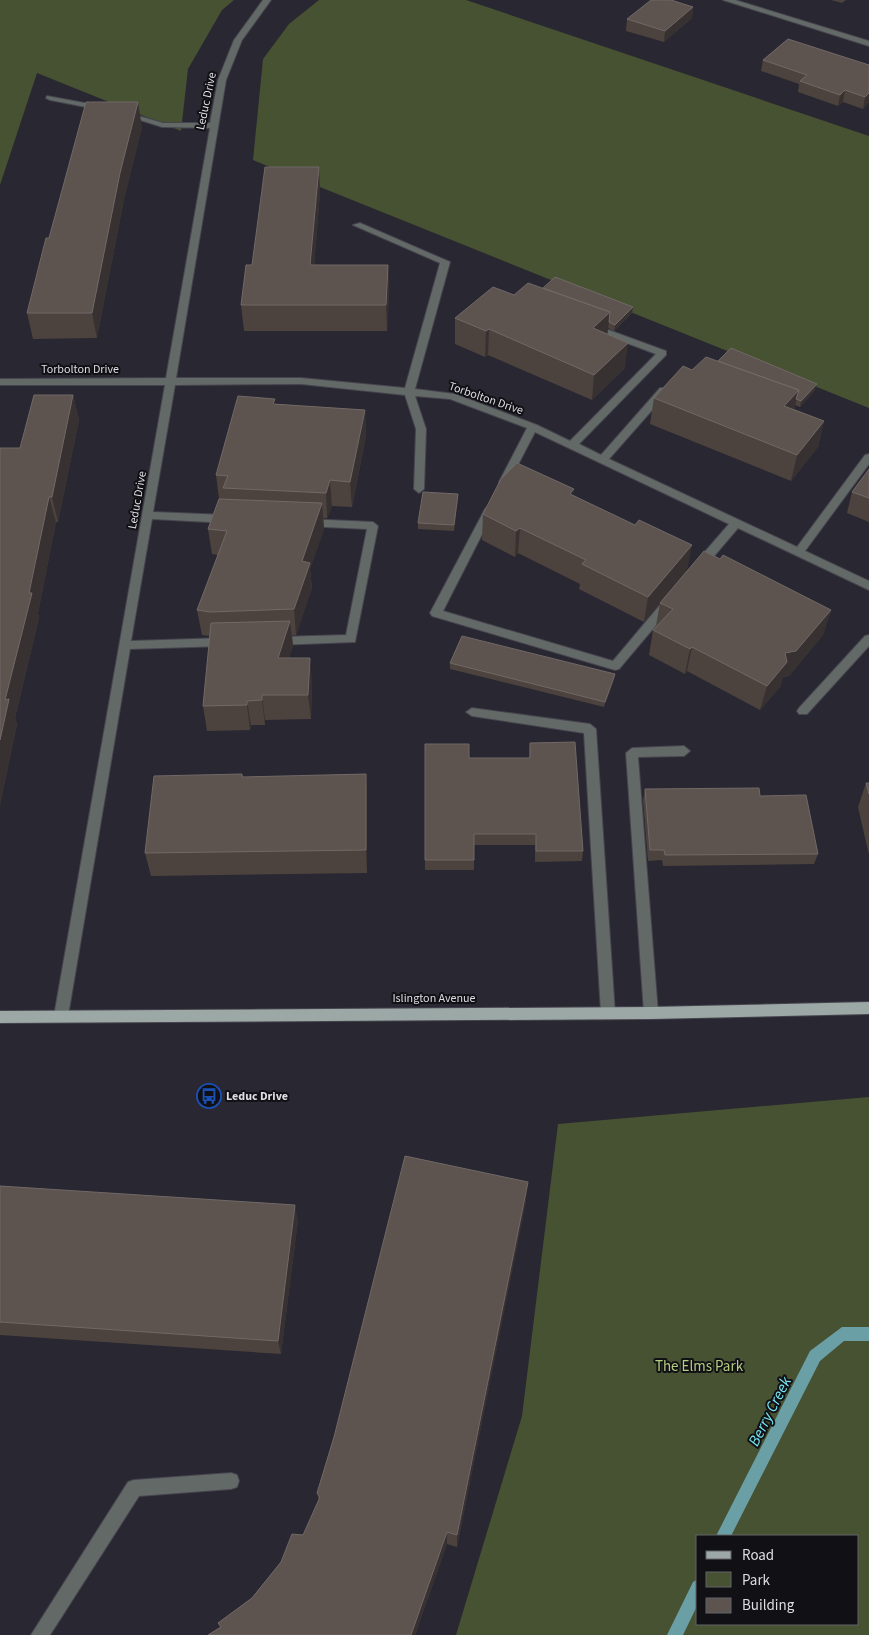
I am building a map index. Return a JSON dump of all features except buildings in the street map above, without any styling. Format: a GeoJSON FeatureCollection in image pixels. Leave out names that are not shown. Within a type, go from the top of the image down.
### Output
{"type":"FeatureCollection","features":[{"type":"Feature","properties":{"kind":"main road","name":"Islington Avenue"},"geometry":{"type":"LineString","coordinates":[[0,1017],[608,1013],[869,1008]]}},
{"type":"Feature","properties":{"kind":"street","name":"Leduc Drive"},"geometry":{"type":"LineString","coordinates":[[61,1016],[222,80],[238,40],[268,0]]}},
{"type":"Feature","properties":{"kind":"street"},"geometry":{"type":"LineString","coordinates":[[727,0],[869,44]]}},
{"type":"Feature","properties":{"kind":"street"},"geometry":{"type":"LineString","coordinates":[[50,98],[96,106],[162,125],[214,126]]}},
{"type":"Feature","properties":{"kind":"street"},"geometry":{"type":"LineString","coordinates":[[357,225],[445,262],[409,392],[421,429],[419,489]]}},
{"type":"Feature","properties":{"kind":"street"},"geometry":{"type":"LineString","coordinates":[[572,445],[663,353],[580,323]]}},
{"type":"Feature","properties":{"kind":"street","name":"Torbolton Drive"},"geometry":{"type":"LineString","coordinates":[[0,382],[301,380],[451,396],[533,427],[869,586]]}},
{"type":"Feature","properties":{"kind":"street"},"geometry":{"type":"LineString","coordinates":[[602,460],[670,384]]}},
{"type":"Feature","properties":{"kind":"street"},"geometry":{"type":"LineString","coordinates":[[533,427],[436,613],[615,666],[674,596]]}},
{"type":"Feature","properties":{"kind":"street"},"geometry":{"type":"LineString","coordinates":[[798,552],[869,457]]}},
{"type":"Feature","properties":{"kind":"street"},"geometry":{"type":"LineString","coordinates":[[147,515],[235,520]]}},
{"type":"Feature","properties":{"kind":"street"},"geometry":{"type":"LineString","coordinates":[[263,641],[352,639],[373,526],[294,522]]}},
{"type":"Feature","properties":{"kind":"street"},"geometry":{"type":"LineString","coordinates":[[693,574],[736,523]]}},
{"type":"Feature","properties":{"kind":"street"},"geometry":{"type":"LineString","coordinates":[[803,711],[869,639]]}},
{"type":"Feature","properties":{"kind":"street"},"geometry":{"type":"LineString","coordinates":[[124,645],[233,642]]}},
{"type":"Feature","properties":{"kind":"street"},"geometry":{"type":"LineString","coordinates":[[472,712],[590,729],[608,1013]]}},
{"type":"Feature","properties":{"kind":"street"},"geometry":{"type":"LineString","coordinates":[[651,1012],[632,753],[684,752]]}},
{"type":"Feature","properties":{"kind":"street"},"geometry":{"type":"LineString","coordinates":[[40,1635],[134,1488],[231,1481]]}},
{"type":"Feature","properties":{"kind":"green space"},"geometry":{"type":"Polygon","coordinates":[[[0,0],[234,0],[222,10],[188,69],[181,131],[37,73],[0,185],[0,0]]]}},
{"type":"Feature","properties":{"kind":"green space"},"geometry":{"type":"Polygon","coordinates":[[[319,0],[466,0],[869,136],[869,408],[253,160],[263,59],[289,24],[319,0]]]}},
{"type":"Feature","properties":{"kind":"green space","name":"The Elms Park"},"geometry":{"type":"Polygon","coordinates":[[[869,1097],[869,1635],[456,1635],[522,1416],[558,1124],[869,1097]]]}},
{"type":"Feature","properties":{"kind":"waterway","name":"Berry Creek"},"geometry":{"type":"LineString","coordinates":[[724,1535],[815,1356],[842,1334],[869,1334]]}},
{"type":"Feature","properties":{"kind":"waterway","name":"Berry Creek"},"geometry":{"type":"LineString","coordinates":[[675,1635],[696,1591]]}},
{"type":"Feature","properties":{"kind":"place","name":"Leduc Drive"},"geometry":{"type":"Point","coordinates":[209,1096]}}]}
